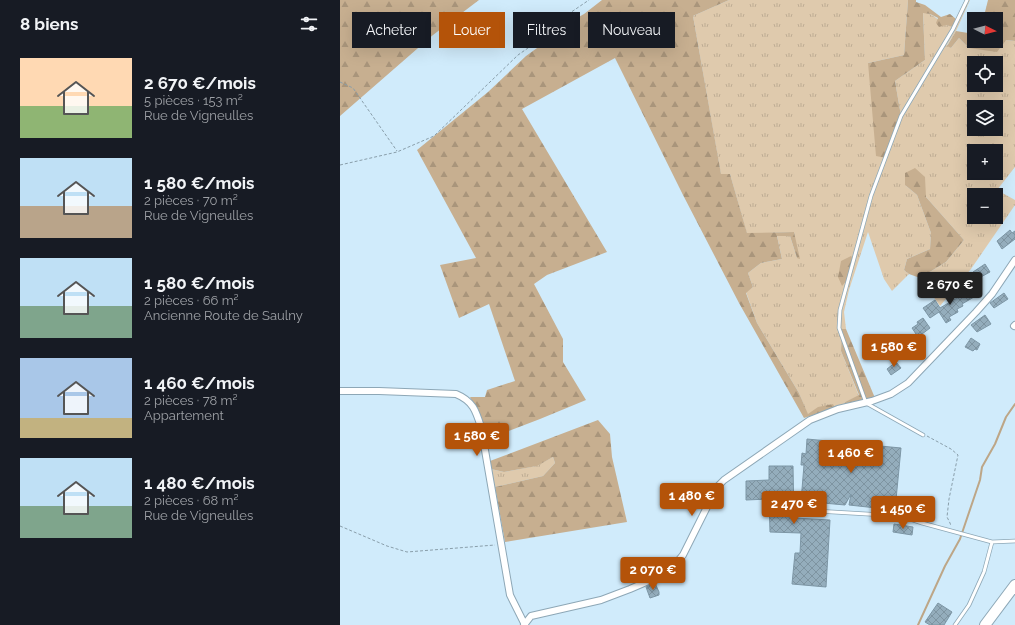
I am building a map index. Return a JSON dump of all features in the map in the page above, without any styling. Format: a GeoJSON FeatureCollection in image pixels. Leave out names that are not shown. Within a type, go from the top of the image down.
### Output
{"type":"FeatureCollection","features":[{"type":"Feature","properties":{"kind":"main road"},"geometry":{"type":"LineString","coordinates":[[985,625],[1015,585]]}},
{"type":"Feature","properties":{"kind":"street"},"geometry":{"type":"LineString","coordinates":[[340,391],[440,392],[456,394],[465,398],[472,405],[478,415],[481,427],[510,595],[524,624],[531,616],[602,600],[667,573],[683,555],[717,487],[724,480],[810,420],[838,409],[891,394],[908,383],[980,308],[992,294],[1015,260]]}},
{"type":"Feature","properties":{"kind":"lane"},"geometry":{"type":"LineString","coordinates":[[923,436],[866,402],[839,328],[840,310],[871,196],[901,116],[953,29],[967,0]]}},
{"type":"Feature","properties":{"kind":"lane"},"geometry":{"type":"LineString","coordinates":[[799,510],[901,516],[952,532],[992,542],[1015,540]]}},
{"type":"Feature","properties":{"kind":"lane"},"geometry":{"type":"LineString","coordinates":[[955,625],[972,599],[984,572],[992,542]]}},
{"type":"Feature","properties":{"kind":"path"},"geometry":{"type":"LineString","coordinates":[[340,165],[397,152],[434,136],[518,55],[542,39],[554,26],[589,0]]}},
{"type":"Feature","properties":{"kind":"path"},"geometry":{"type":"LineString","coordinates":[[340,82],[354,88],[397,152]]}},
{"type":"Feature","properties":{"kind":"path"},"geometry":{"type":"LineString","coordinates":[[923,436],[929,436],[958,455],[948,499],[947,517],[952,532]]}},
{"type":"Feature","properties":{"kind":"path"},"geometry":{"type":"LineString","coordinates":[[340,526],[387,546],[407,552],[502,544]]}},
{"type":"Feature","properties":{"kind":"green space"},"geometry":{"type":"Polygon","coordinates":[[[340,0],[479,0],[463,12],[439,12],[439,30],[431,37],[431,12],[352,12],[352,48],[418,48],[340,116],[340,0]]]}},
{"type":"Feature","properties":{"kind":"green space"},"geometry":{"type":"Polygon","coordinates":[[[602,0],[729,0],[693,16],[721,174],[730,174],[747,233],[794,232],[800,259],[797,258],[790,236],[777,236],[782,259],[761,263],[748,273],[753,287],[746,293],[757,323],[799,393],[808,414],[818,407],[833,404],[835,408],[804,418],[739,303],[615,58],[522,109],[607,252],[547,275],[534,284],[563,339],[563,362],[586,400],[490,438],[491,448],[487,449],[481,417],[470,397],[485,397],[487,390],[515,381],[489,304],[459,318],[440,265],[476,258],[417,150],[488,92],[526,56],[537,48],[580,48],[580,16],[602,0]]]}},
{"type":"Feature","properties":{"kind":"green space"},"geometry":{"type":"Polygon","coordinates":[[[729,0],[908,0],[904,55],[868,63],[901,116],[895,81],[925,60],[923,12],[952,27],[965,0],[970,0],[956,31],[947,45],[951,48],[959,38],[967,46],[967,48],[1003,48],[1003,41],[1015,41],[1015,167],[999,188],[967,188],[967,224],[1002,224],[971,269],[940,306],[920,278],[946,262],[964,240],[926,197],[905,185],[917,195],[931,233],[930,249],[907,259],[904,270],[909,274],[892,291],[884,279],[868,232],[849,290],[844,312],[846,329],[843,329],[841,351],[859,396],[845,402],[843,406],[808,415],[799,393],[757,323],[746,292],[753,287],[748,273],[761,263],[782,259],[777,236],[790,236],[797,258],[794,232],[747,234],[730,174],[721,175],[693,16],[729,0]]]}},
{"type":"Feature","properties":{"kind":"green space"},"geometry":{"type":"Polygon","coordinates":[[[908,0],[916,0],[916,2],[925,5],[941,17],[950,14],[956,19],[952,27],[946,25],[939,27],[936,23],[938,18],[930,14],[923,13],[925,60],[895,81],[901,116],[886,158],[876,156],[868,63],[904,55],[908,0]]]}},
{"type":"Feature","properties":{"kind":"green space"},"geometry":{"type":"Polygon","coordinates":[[[988,0],[1015,0],[1015,41],[1006,40],[1003,44],[1003,12],[985,12],[988,0]]]}},
{"type":"Feature","properties":{"kind":"green space"},"geometry":{"type":"Polygon","coordinates":[[[956,31],[967,33],[967,46],[959,38],[951,48],[947,46],[956,31]]]}},
{"type":"Feature","properties":{"kind":"green space"},"geometry":{"type":"Polygon","coordinates":[[[969,48],[1000,48],[997,52],[969,48]]]}},
{"type":"Feature","properties":{"kind":"green space"},"geometry":{"type":"Polygon","coordinates":[[[915,168],[925,177],[926,197],[964,240],[946,262],[920,278],[909,274],[904,270],[907,259],[930,249],[931,233],[917,195],[905,185],[905,173],[915,168]]]}},
{"type":"Feature","properties":{"kind":"green space"},"geometry":{"type":"Polygon","coordinates":[[[1003,193],[1015,200],[1015,205],[1003,222],[1003,193]]]}},
{"type":"Feature","properties":{"kind":"green space"},"geometry":{"type":"Polygon","coordinates":[[[851,256],[854,259],[849,278],[842,286],[838,277],[841,261],[851,256]]]}},
{"type":"Feature","properties":{"kind":"green space"},"geometry":{"type":"Polygon","coordinates":[[[842,329],[846,329],[875,398],[843,406],[845,402],[859,395],[841,351],[842,329]]]}},
{"type":"Feature","properties":{"kind":"green space"},"geometry":{"type":"Polygon","coordinates":[[[598,420],[610,434],[612,457],[627,522],[505,542],[495,487],[543,476],[555,463],[553,457],[537,466],[504,472],[491,469],[490,461],[598,420]]]}},
{"type":"Feature","properties":{"kind":"green space"},"geometry":{"type":"Polygon","coordinates":[[[553,457],[555,463],[543,476],[495,487],[491,469],[504,472],[536,466],[553,457]]]}},
{"type":"Feature","properties":{"kind":"building"},"geometry":{"type":"Polygon","coordinates":[[[1010,230],[1012,233],[1015,231],[1015,239],[1002,249],[997,241],[1010,230]]]}},
{"type":"Feature","properties":{"kind":"building"},"geometry":{"type":"Polygon","coordinates":[[[985,264],[990,272],[977,279],[973,272],[985,264]]]}},
{"type":"Feature","properties":{"kind":"building"},"geometry":{"type":"Polygon","coordinates":[[[976,288],[979,294],[962,304],[963,306],[957,309],[958,312],[949,317],[951,320],[946,323],[939,312],[930,318],[923,308],[935,300],[940,308],[962,295],[961,293],[968,289],[969,291],[976,288]]]}},
{"type":"Feature","properties":{"kind":"building"},"geometry":{"type":"Polygon","coordinates":[[[1004,293],[1008,299],[994,308],[990,303],[1004,293]]]}},
{"type":"Feature","properties":{"kind":"building"},"geometry":{"type":"Polygon","coordinates":[[[985,315],[991,324],[977,332],[971,325],[985,315]]]}},
{"type":"Feature","properties":{"kind":"building"},"geometry":{"type":"Polygon","coordinates":[[[923,318],[930,328],[918,337],[912,328],[923,318]]]}},
{"type":"Feature","properties":{"kind":"building"},"geometry":{"type":"Polygon","coordinates":[[[911,338],[916,346],[910,349],[909,347],[904,350],[901,345],[911,338]]]}},
{"type":"Feature","properties":{"kind":"building"},"geometry":{"type":"Polygon","coordinates":[[[971,338],[980,344],[977,350],[975,349],[973,351],[965,347],[971,338]]]}},
{"type":"Feature","properties":{"kind":"building"},"geometry":{"type":"Polygon","coordinates":[[[896,362],[901,368],[891,375],[887,369],[896,362]]]}},
{"type":"Feature","properties":{"kind":"building"},"geometry":{"type":"Polygon","coordinates":[[[807,439],[901,448],[895,510],[849,505],[851,494],[845,505],[801,501],[804,465],[801,465],[802,453],[806,454],[807,439]]]}},
{"type":"Feature","properties":{"kind":"building"},"geometry":{"type":"Polygon","coordinates":[[[769,466],[793,466],[794,518],[830,520],[826,587],[792,584],[795,553],[800,553],[801,533],[770,532],[769,499],[746,500],[746,481],[769,480],[769,466]]]}},
{"type":"Feature","properties":{"kind":"building"},"geometry":{"type":"Polygon","coordinates":[[[894,524],[913,527],[912,535],[893,532],[894,524]]]}},
{"type":"Feature","properties":{"kind":"building"},"geometry":{"type":"Polygon","coordinates":[[[655,583],[659,595],[650,598],[646,587],[655,583]]]}},
{"type":"Feature","properties":{"kind":"building"},"geometry":{"type":"Polygon","coordinates":[[[938,603],[952,612],[944,625],[930,625],[925,622],[938,603]]]}},
{"type":"Feature","properties":{"kind":"waterway"},"geometry":{"type":"LineString","coordinates":[[918,625],[945,566],[960,539],[980,480],[982,467],[995,444],[1006,417],[1015,404]]}}]}
